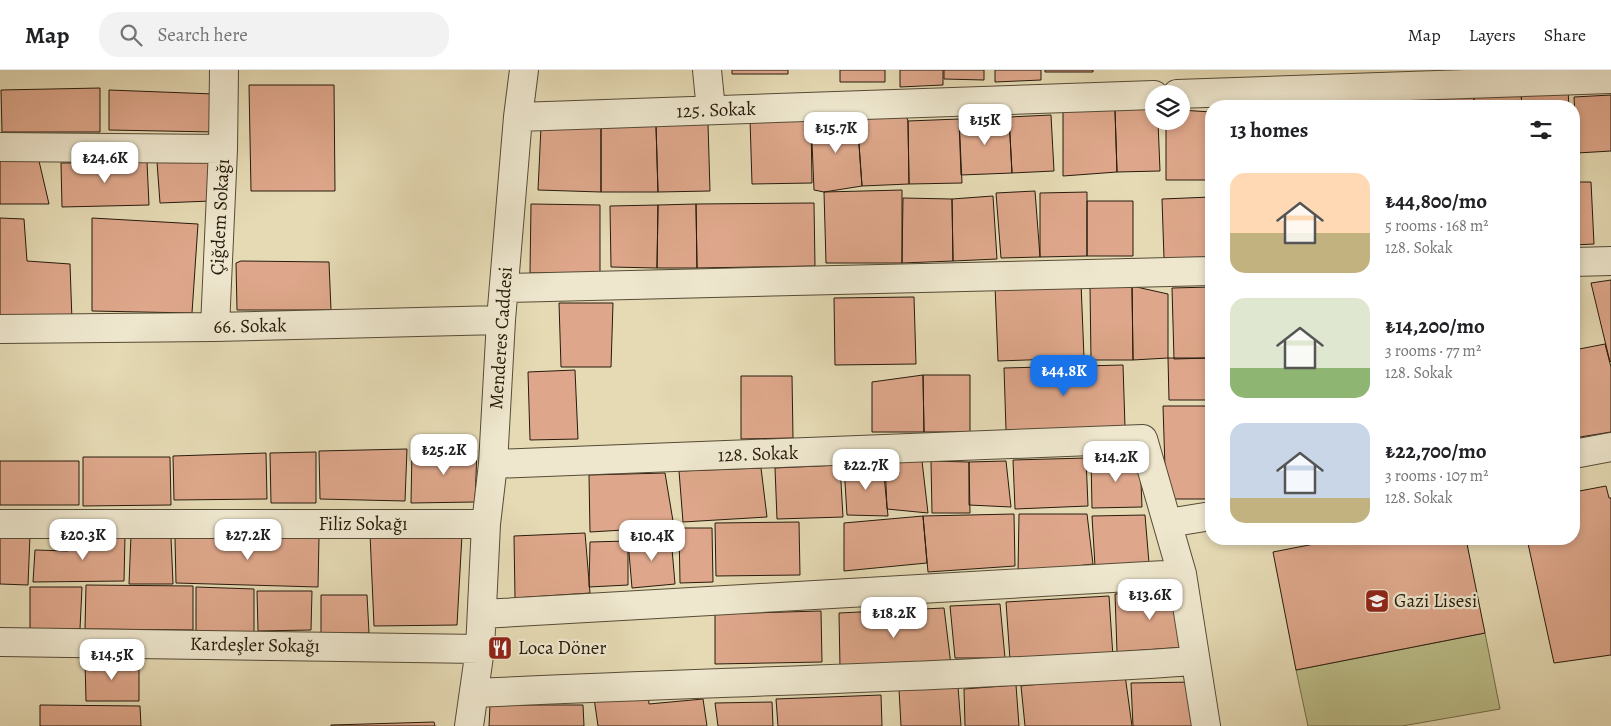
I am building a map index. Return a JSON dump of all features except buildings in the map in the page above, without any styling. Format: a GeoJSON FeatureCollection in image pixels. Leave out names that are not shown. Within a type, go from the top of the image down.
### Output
{"type":"FeatureCollection","features":[{"type":"Feature","properties":{"kind":"street"},"geometry":{"type":"LineString","coordinates":[[223,149],[224,70]]}},
{"type":"Feature","properties":{"kind":"street","name":"Menderes Caddesi"},"geometry":{"type":"LineString","coordinates":[[469,726],[480,649],[486,524],[494,464],[501,320],[518,117],[524,70]]}},
{"type":"Feature","properties":{"kind":"street"},"geometry":{"type":"LineString","coordinates":[[707,70],[711,110]]}},
{"type":"Feature","properties":{"kind":"street"},"geometry":{"type":"LineString","coordinates":[[1190,93],[1375,78],[1611,79]]}},
{"type":"Feature","properties":{"kind":"street","name":"125. Sokak"},"geometry":{"type":"LineString","coordinates":[[518,117],[1145,94]]}},
{"type":"Feature","properties":{"kind":"street","name":"Çiğdem Sokağı"},"geometry":{"type":"LineString","coordinates":[[0,147],[223,149],[215,327]]}},
{"type":"Feature","properties":{"kind":"street"},"geometry":{"type":"LineString","coordinates":[[1580,262],[1611,262]]}},
{"type":"Feature","properties":{"kind":"street"},"geometry":{"type":"LineString","coordinates":[[504,288],[1205,271]]}},
{"type":"Feature","properties":{"kind":"street","name":"66. Sokak"},"geometry":{"type":"LineString","coordinates":[[0,329],[215,327],[501,320]]}},
{"type":"Feature","properties":{"kind":"street","name":"128. Sokak"},"geometry":{"type":"LineString","coordinates":[[494,464],[1143,439],[1168,523]]}},
{"type":"Feature","properties":{"kind":"street"},"geometry":{"type":"LineString","coordinates":[[1580,453],[1611,447]]}},
{"type":"Feature","properties":{"kind":"street"},"geometry":{"type":"LineString","coordinates":[[1205,517],[1168,523],[1182,574],[1206,726]]}},
{"type":"Feature","properties":{"kind":"street","name":"Filiz Sokağı"},"geometry":{"type":"LineString","coordinates":[[0,524],[486,524]]}},
{"type":"Feature","properties":{"kind":"street"},"geometry":{"type":"LineString","coordinates":[[482,614],[1182,574]]}},
{"type":"Feature","properties":{"kind":"street","name":"Kardeşler Sokağı"},"geometry":{"type":"LineString","coordinates":[[0,642],[480,649]]}},
{"type":"Feature","properties":{"kind":"street"},"geometry":{"type":"LineString","coordinates":[[474,693],[767,680],[1050,671],[1195,661]]}},
{"type":"Feature","properties":{"kind":"green space"},"geometry":{"type":"Polygon","coordinates":[[[1485,633],[1500,709],[1402,726],[1308,726],[1296,670],[1485,633]]]}},
{"type":"Feature","properties":{"kind":"place","name":"Gazi Lisesi"},"geometry":{"type":"Point","coordinates":[1377,601]}},
{"type":"Feature","properties":{"kind":"place","name":"Loca Döner"},"geometry":{"type":"Point","coordinates":[500,648]}}]}
